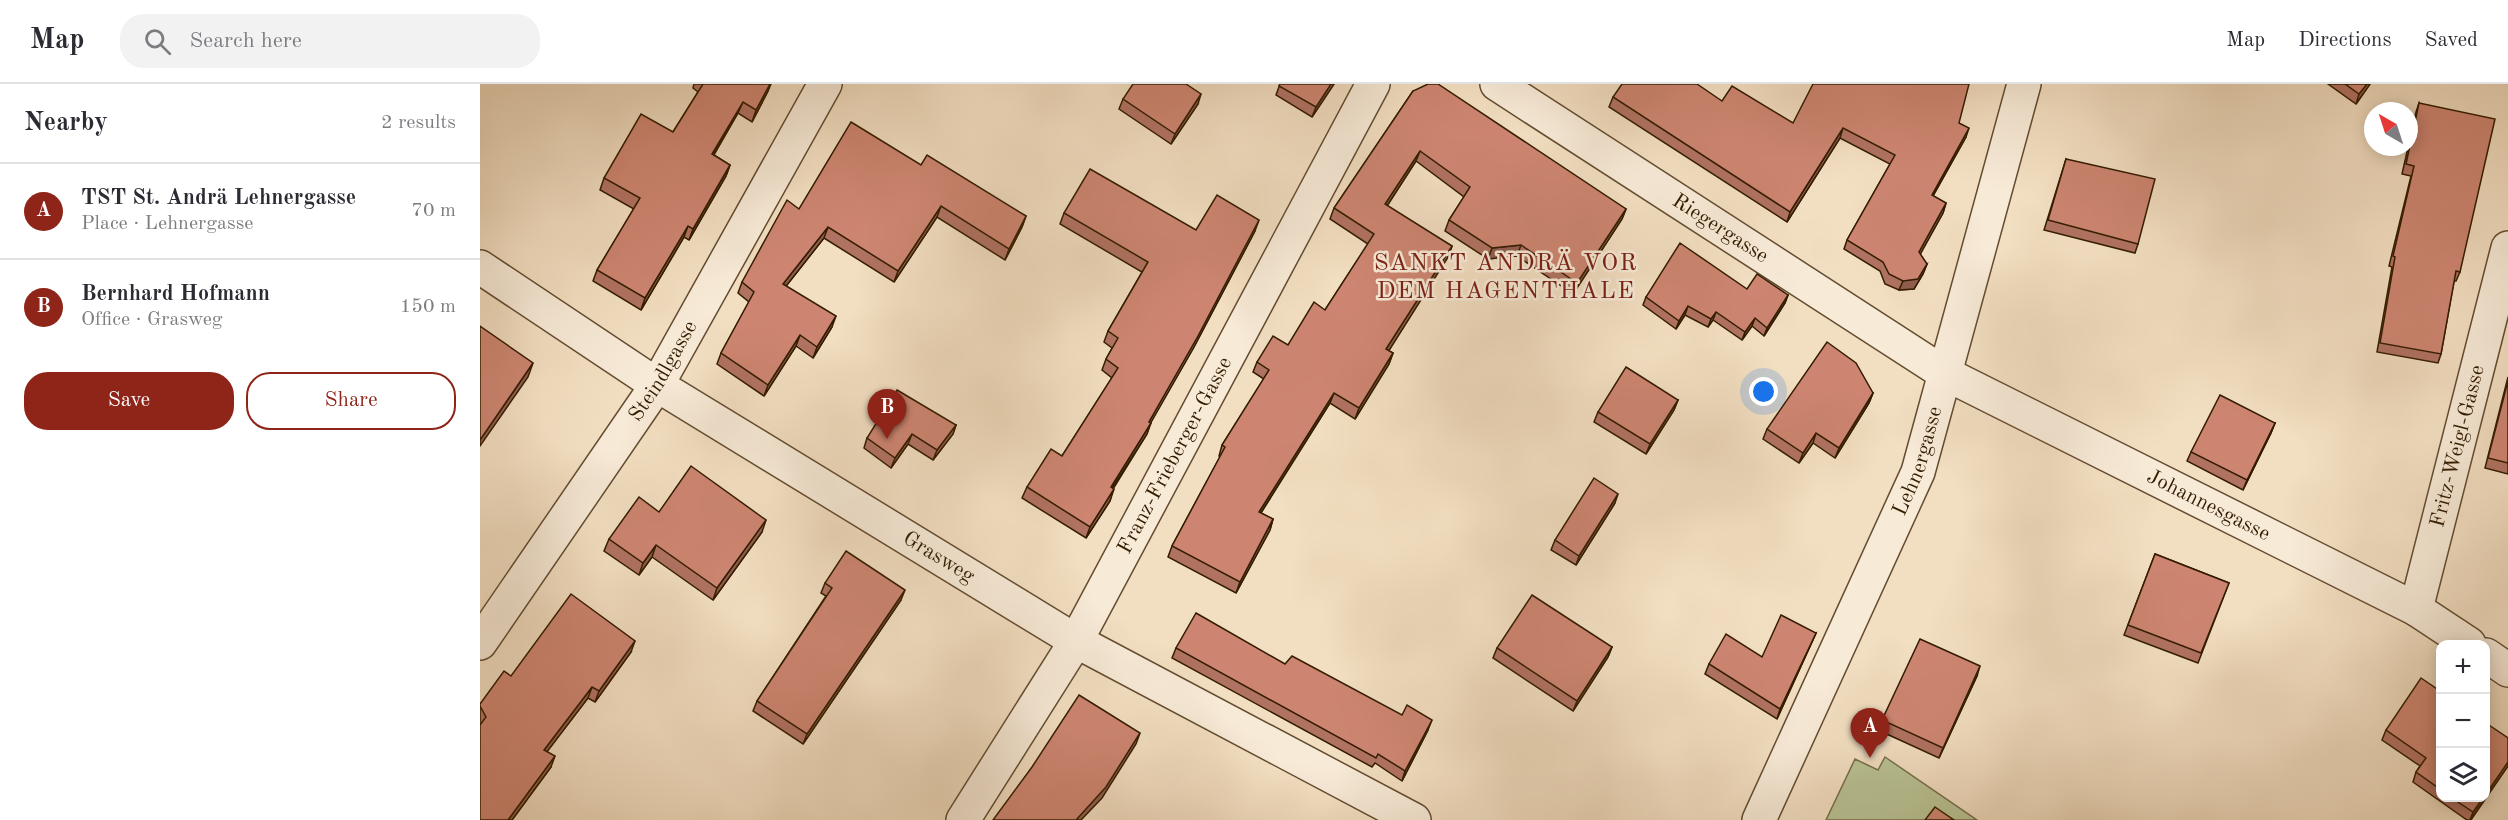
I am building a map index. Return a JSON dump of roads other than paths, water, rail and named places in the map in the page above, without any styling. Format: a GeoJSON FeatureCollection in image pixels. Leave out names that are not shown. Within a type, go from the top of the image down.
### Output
{"type":"FeatureCollection","features":[{"type":"Feature","properties":{"kind":"street","name":"Steindlgasse"},"geometry":{"type":"LineString","coordinates":[[480,643],[657,385],[825,84]]}},
{"type":"Feature","properties":{"kind":"street","name":"Franz-Frieberger-Gasse"},"geometry":{"type":"LineString","coordinates":[[963,820],[1076,641],[1373,84]]}},
{"type":"Feature","properties":{"kind":"street","name":"Riegergasse"},"geometry":{"type":"LineString","coordinates":[[1497,84],[1944,373]]}},
{"type":"Feature","properties":{"kind":"street","name":"Lehnergasse"},"geometry":{"type":"LineString","coordinates":[[1760,820],[1918,472],[2024,84]]}},
{"type":"Feature","properties":{"kind":"street","name":"Fritz-Weigl-Gasse"},"geometry":{"type":"LineString","coordinates":[[2416,609],[2508,248]]}},
{"type":"Feature","properties":{"kind":"street","name":"Grasweg"},"geometry":{"type":"LineString","coordinates":[[480,267],[657,385],[1076,641],[1414,820]]}},
{"type":"Feature","properties":{"kind":"street","name":"Johannesgasse"},"geometry":{"type":"LineString","coordinates":[[1944,373],[2416,609],[2462,640]]}},
{"type":"Feature","properties":{"kind":"street"},"geometry":{"type":"LineString","coordinates":[[2490,658],[2508,670]]}},
{"type":"Feature","properties":{"kind":"place","name":"Bernhard Hofmann"},"geometry":{"type":"Point","coordinates":[887,439]}},
{"type":"Feature","properties":{"kind":"place","name":"TST St. Andrä Lehnergasse"},"geometry":{"type":"Point","coordinates":[1870,758]}},
{"type":"Feature","properties":{"kind":"district","name":"SANKT ANDRÄ VOR DEM HAGENTHALE"},"geometry":{"type":"Point","coordinates":[1506,278]}}]}
